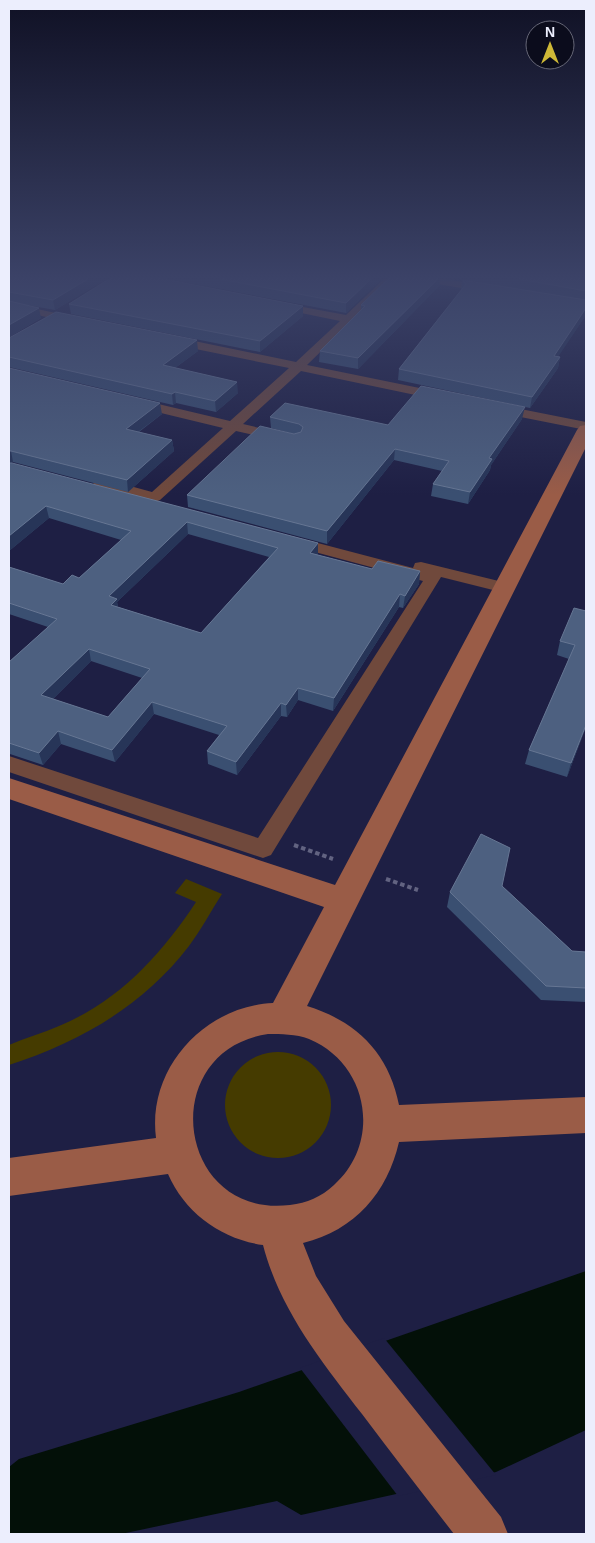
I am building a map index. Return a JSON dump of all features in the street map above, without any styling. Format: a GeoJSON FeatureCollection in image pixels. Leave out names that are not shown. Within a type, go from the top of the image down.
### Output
{"type":"FeatureCollection","features":[{"type":"Feature","properties":{"kind":"street"},"geometry":{"type":"LineString","coordinates":[[223,351],[455,399]]}},
{"type":"Feature","properties":{"kind":"street"},"geometry":{"type":"LineString","coordinates":[[170,508],[89,484],[155,497],[235,426],[315,351]]}},
{"type":"Feature","properties":{"kind":"street"},"geometry":{"type":"LineString","coordinates":[[122,399],[294,440]]}},
{"type":"Feature","properties":{"kind":"street"},"geometry":{"type":"LineString","coordinates":[[484,405],[586,426]]}},
{"type":"Feature","properties":{"kind":"street"},"geometry":{"type":"LineString","coordinates":[[283,1018],[586,430]]}},
{"type":"Feature","properties":{"kind":"street"},"geometry":{"type":"LineString","coordinates":[[9,764],[263,849],[433,578],[276,533],[505,588]]}},
{"type":"Feature","properties":{"kind":"street"},"geometry":{"type":"LineString","coordinates":[[9,788],[344,901]]}},
{"type":"Feature","properties":{"kind":"street"},"geometry":{"type":"LineString","coordinates":[[283,1018],[314,1024],[342,1039],[365,1062],[379,1091],[383,1124],[376,1158],[358,1188],[331,1212],[296,1224],[259,1225],[223,1212],[194,1187],[176,1154],[172,1119],[180,1084],[198,1055],[222,1034],[252,1021],[283,1018]]}},
{"type":"Feature","properties":{"kind":"street"},"geometry":{"type":"LineString","coordinates":[[383,1124],[586,1115]]}},
{"type":"Feature","properties":{"kind":"street"},"geometry":{"type":"LineString","coordinates":[[9,1177],[176,1154]]}},
{"type":"Feature","properties":{"kind":"street"},"geometry":{"type":"LineString","coordinates":[[278,1225],[288,1261],[301,1291],[329,1336],[471,1518]]}},
{"type":"Feature","properties":{"kind":"shaded area"},"geometry":{"type":"Polygon","coordinates":[[[186,879],[222,894],[189,946],[171,967],[131,1004],[85,1033],[35,1056],[9,1065],[9,1045],[59,1026],[101,1004],[153,958],[183,922],[196,902],[175,893],[186,879]]]}},
{"type":"Feature","properties":{"kind":"shaded area"},"geometry":{"type":"Polygon","coordinates":[[[278,1052],[298,1056],[316,1067],[327,1085],[331,1105],[327,1125],[316,1143],[298,1154],[278,1158],[258,1154],[240,1143],[229,1125],[225,1105],[229,1085],[240,1067],[258,1056],[278,1052]]]}},
{"type":"Feature","properties":{"kind":"shaded area"},"geometry":{"type":"Polygon","coordinates":[[[586,1271],[586,1430],[496,1472],[301,1515],[277,1501],[121,1534],[9,1534],[9,1467],[19,1459],[239,1392],[586,1271]]]}},
{"type":"Feature","properties":{"kind":"pier"},"geometry":{"type":"Polygon","coordinates":[[[384,1338],[496,1475],[398,1496],[300,1368],[384,1338]]]}},
{"type":"Feature","properties":{"kind":"building"},"geometry":{"type":"Polygon","coordinates":[[[9,351],[182,351],[163,365],[237,382],[215,401],[175,392],[172,394],[9,357],[9,351]]]}},
{"type":"Feature","properties":{"kind":"building"},"geometry":{"type":"Polygon","coordinates":[[[320,351],[365,351],[358,358],[320,351]]]}},
{"type":"Feature","properties":{"kind":"building"},"geometry":{"type":"Polygon","coordinates":[[[413,351],[557,351],[554,356],[560,357],[532,397],[399,369],[413,351]]]}},
{"type":"Feature","properties":{"kind":"building"},"geometry":{"type":"Polygon","coordinates":[[[9,368],[160,403],[126,429],[172,440],[127,480],[9,451],[9,368]]]}},
{"type":"Feature","properties":{"kind":"building"},"geometry":{"type":"Polygon","coordinates":[[[421,386],[525,407],[489,458],[492,459],[470,492],[433,484],[449,461],[395,449],[327,531],[187,495],[260,426],[294,434],[301,432],[303,427],[299,424],[270,417],[285,403],[388,425],[421,386]]]}},
{"type":"Feature","properties":{"kind":"building"},"geometry":{"type":"Polygon","coordinates":[[[9,463],[12,463],[318,543],[310,553],[372,569],[378,561],[420,571],[405,596],[400,594],[334,698],[298,688],[286,705],[281,703],[236,762],[207,751],[227,726],[152,702],[112,750],[58,731],[39,753],[9,743],[9,662],[57,619],[9,603],[9,567],[63,584],[72,575],[79,578],[131,531],[46,506],[9,536],[9,463]],[[187,522],[109,596],[117,599],[111,605],[201,633],[278,548],[187,522]],[[89,649],[41,695],[108,717],[150,669],[89,649]]]}},
{"type":"Feature","properties":{"kind":"building"},"geometry":{"type":"Polygon","coordinates":[[[574,608],[586,611],[586,725],[571,763],[529,750],[575,645],[560,641],[574,608]]]}},
{"type":"Feature","properties":{"kind":"building"},"geometry":{"type":"Polygon","coordinates":[[[481,834],[510,848],[502,886],[572,951],[586,952],[586,988],[546,986],[450,892],[481,834]]]}}]}
